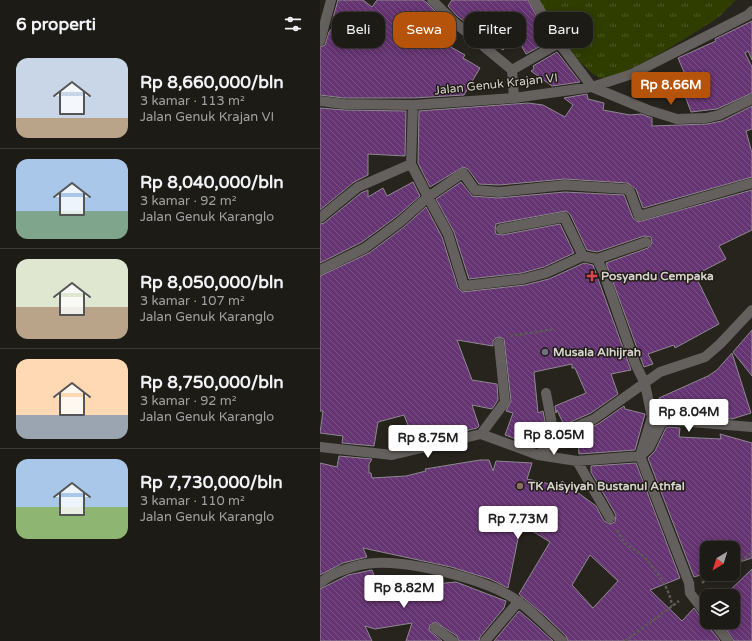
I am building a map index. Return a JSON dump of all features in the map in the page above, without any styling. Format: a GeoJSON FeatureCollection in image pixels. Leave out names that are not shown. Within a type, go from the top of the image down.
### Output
{"type":"FeatureCollection","features":[{"type":"Feature","properties":{"kind":"street"},"geometry":{"type":"LineString","coordinates":[[320,41],[331,0]]}},
{"type":"Feature","properties":{"kind":"street"},"geometry":{"type":"LineString","coordinates":[[432,0],[453,21],[512,70],[514,98]]}},
{"type":"Feature","properties":{"kind":"street"},"geometry":{"type":"LineString","coordinates":[[534,0],[541,12]]}},
{"type":"Feature","properties":{"kind":"street","name":"Jalan Genuk Krajan VI"},"geometry":{"type":"LineString","coordinates":[[320,101],[344,104],[413,105],[514,98],[592,87],[632,74],[748,15],[752,11]]}},
{"type":"Feature","properties":{"kind":"street"},"geometry":{"type":"LineString","coordinates":[[512,70],[551,48]]}},
{"type":"Feature","properties":{"kind":"street"},"geometry":{"type":"LineString","coordinates":[[564,48],[592,87],[648,110],[677,119],[706,118],[719,115],[752,99]]}},
{"type":"Feature","properties":{"kind":"street"},"geometry":{"type":"LineString","coordinates":[[413,105],[411,164],[448,234],[464,286],[523,279],[546,273],[583,256],[597,259],[646,242]]}},
{"type":"Feature","properties":{"kind":"street"},"geometry":{"type":"LineString","coordinates":[[320,218],[358,187],[411,164]]}},
{"type":"Feature","properties":{"kind":"street"},"geometry":{"type":"LineString","coordinates":[[320,270],[365,248],[400,222],[428,197],[463,173],[475,190],[500,192],[565,185],[626,189],[630,192],[639,216],[752,183]]}},
{"type":"Feature","properties":{"kind":"street"},"geometry":{"type":"LineString","coordinates":[[501,228],[564,217],[583,256]]}},
{"type":"Feature","properties":{"kind":"street"},"geometry":{"type":"LineString","coordinates":[[597,259],[603,271],[635,363],[645,384],[652,417],[640,456],[689,583],[690,593],[700,606]]}},
{"type":"Feature","properties":{"kind":"street"},"geometry":{"type":"LineString","coordinates":[[538,455],[568,430],[594,419],[660,372],[705,357],[720,344],[752,310]]}},
{"type":"Feature","properties":{"kind":"street"},"geometry":{"type":"LineString","coordinates":[[481,434],[505,402],[499,343]]}},
{"type":"Feature","properties":{"kind":"street"},"geometry":{"type":"LineString","coordinates":[[546,393],[555,440]]}},
{"type":"Feature","properties":{"kind":"street"},"geometry":{"type":"LineString","coordinates":[[320,447],[392,455],[481,434],[538,455],[577,461],[640,456],[646,452],[661,424],[667,420],[752,427]]}},
{"type":"Feature","properties":{"kind":"street"},"geometry":{"type":"LineString","coordinates":[[577,461],[610,518]]}},
{"type":"Feature","properties":{"kind":"street"},"geometry":{"type":"LineString","coordinates":[[320,583],[325,578],[362,564],[390,563],[415,567],[490,586],[519,601],[562,641]]}},
{"type":"Feature","properties":{"kind":"street"},"geometry":{"type":"LineString","coordinates":[[485,641],[519,601]]}},
{"type":"Feature","properties":{"kind":"street"},"geometry":{"type":"LineString","coordinates":[[435,628],[454,641]]}},
{"type":"Feature","properties":{"kind":"street"},"geometry":{"type":"LineString","coordinates":[[719,629],[728,641]]}},
{"type":"Feature","properties":{"kind":"path"},"geometry":{"type":"LineString","coordinates":[[499,343],[503,337],[555,329]]}},
{"type":"Feature","properties":{"kind":"path"},"geometry":{"type":"LineString","coordinates":[[610,518],[623,543],[644,558],[666,586],[672,607]]}},
{"type":"Feature","properties":{"kind":"path"},"geometry":{"type":"LineString","coordinates":[[740,562],[752,552]]}},
{"type":"Feature","properties":{"kind":"path"},"geometry":{"type":"LineString","coordinates":[[625,641],[690,593]]}},
{"type":"Feature","properties":{"kind":"green space"},"geometry":{"type":"Polygon","coordinates":[[[535,0],[736,0],[721,15],[661,53],[624,72],[610,77],[601,78],[584,66],[568,48],[593,48],[593,12],[543,12],[535,0]]]}},
{"type":"Feature","properties":{"kind":"building"},"geometry":{"type":"Polygon","coordinates":[[[338,0],[363,0],[372,7],[377,0],[423,0],[436,12],[393,12],[393,48],[453,48],[465,55],[463,58],[480,68],[464,95],[413,98],[344,98],[320,95],[320,47],[325,45],[329,32],[332,28],[332,48],[385,48],[385,12],[335,12],[338,0]]]}},
{"type":"Feature","properties":{"kind":"building"},"geometry":{"type":"Polygon","coordinates":[[[452,0],[528,0],[534,12],[534,48],[537,48],[526,54],[523,48],[526,48],[526,12],[464,12],[464,21],[448,6],[452,0]]]}},
{"type":"Feature","properties":{"kind":"building"},"geometry":{"type":"Polygon","coordinates":[[[752,21],[752,60],[748,51],[745,53],[752,67],[752,93],[717,109],[691,112],[680,82],[687,79],[678,58],[716,41],[715,39],[752,21]]]}},
{"type":"Feature","properties":{"kind":"building"},"geometry":{"type":"Polygon","coordinates":[[[557,52],[580,82],[552,86],[531,71],[534,69],[533,66],[557,52]]]}},
{"type":"Feature","properties":{"kind":"building"},"geometry":{"type":"Polygon","coordinates":[[[587,94],[588,99],[604,103],[603,110],[630,115],[641,114],[652,118],[652,126],[707,124],[722,121],[752,106],[752,129],[746,131],[752,153],[752,177],[643,208],[636,189],[627,183],[565,179],[499,185],[479,184],[468,169],[463,167],[430,187],[418,163],[419,111],[528,103],[543,105],[565,117],[573,105],[564,98],[587,94]]]}},
{"type":"Feature","properties":{"kind":"building"},"geometry":{"type":"Polygon","coordinates":[[[320,108],[406,111],[405,156],[368,154],[368,175],[354,182],[320,210],[320,108]]]}},
{"type":"Feature","properties":{"kind":"building"},"geometry":{"type":"Polygon","coordinates":[[[413,182],[420,196],[396,217],[362,242],[320,263],[320,224],[324,223],[361,193],[368,190],[368,197],[383,188],[387,196],[413,182]]]}},
{"type":"Feature","properties":{"kind":"building"},"geometry":{"type":"Polygon","coordinates":[[[461,182],[472,196],[498,198],[565,192],[624,195],[633,218],[638,222],[752,190],[752,230],[719,246],[726,259],[695,275],[719,324],[675,348],[674,345],[648,354],[653,364],[644,367],[606,263],[648,248],[652,243],[651,237],[644,236],[597,252],[587,250],[570,214],[566,211],[500,223],[496,224],[495,230],[496,234],[502,235],[560,224],[574,253],[544,267],[522,273],[469,279],[454,232],[436,199],[461,182]]]}},
{"type":"Feature","properties":{"kind":"building"},"geometry":{"type":"Polygon","coordinates":[[[426,207],[442,237],[458,288],[462,292],[525,285],[549,279],[584,263],[593,265],[631,370],[611,374],[618,394],[591,413],[564,425],[557,410],[556,413],[555,406],[586,393],[575,368],[572,368],[572,364],[534,372],[538,413],[543,411],[548,436],[538,447],[505,435],[513,413],[506,411],[511,401],[504,339],[499,337],[496,338],[493,341],[493,346],[457,340],[472,380],[497,384],[498,400],[492,409],[472,405],[479,426],[477,428],[415,443],[404,415],[378,422],[374,446],[342,443],[343,436],[320,433],[323,411],[320,411],[320,276],[369,253],[404,227],[426,207]]]}},
{"type":"Feature","properties":{"kind":"building"},"geometry":{"type":"Polygon","coordinates":[[[752,330],[752,376],[733,352],[752,330]]]}},
{"type":"Feature","properties":{"kind":"building"},"geometry":{"type":"Polygon","coordinates":[[[732,353],[751,413],[732,419],[715,417],[709,400],[681,415],[667,414],[659,398],[708,376],[717,370],[732,353]]]}},
{"type":"Feature","properties":{"kind":"building"},"geometry":{"type":"Polygon","coordinates":[[[624,406],[625,409],[645,414],[635,450],[579,454],[577,433],[598,424],[624,406]]]}},
{"type":"Feature","properties":{"kind":"building"},"geometry":{"type":"Polygon","coordinates":[[[666,428],[680,428],[679,437],[721,439],[720,434],[752,443],[752,558],[740,562],[740,541],[700,541],[700,575],[694,577],[648,458],[655,451],[666,428]]]}},
{"type":"Feature","properties":{"kind":"building"},"geometry":{"type":"Polygon","coordinates":[[[339,456],[372,459],[369,464],[369,473],[371,473],[372,478],[406,476],[426,471],[425,469],[480,460],[489,460],[493,471],[496,461],[532,463],[527,479],[559,486],[562,481],[596,506],[604,521],[610,524],[615,522],[616,515],[591,472],[591,466],[636,463],[680,578],[650,590],[682,621],[694,608],[700,616],[700,629],[710,629],[720,641],[568,641],[566,636],[519,594],[550,542],[521,524],[508,588],[490,579],[451,567],[363,548],[367,557],[343,563],[320,575],[320,463],[337,467],[339,456]],[[590,555],[572,585],[593,608],[618,581],[590,555]]]}},
{"type":"Feature","properties":{"kind":"building"},"geometry":{"type":"Polygon","coordinates":[[[752,569],[752,641],[734,641],[726,629],[740,629],[740,589],[731,589],[752,569]]]}},
{"type":"Feature","properties":{"kind":"building"},"geometry":{"type":"Polygon","coordinates":[[[372,570],[379,589],[456,582],[506,601],[504,608],[480,637],[479,641],[459,641],[457,636],[435,622],[430,625],[429,630],[442,641],[406,641],[412,623],[375,629],[365,626],[372,641],[320,641],[320,589],[348,575],[372,570]]]}},
{"type":"Feature","properties":{"kind":"building"},"geometry":{"type":"Polygon","coordinates":[[[519,611],[531,621],[553,641],[494,641],[519,611]]]}},
{"type":"Feature","properties":{"kind":"place","name":"Posyandu Cempaka"},"geometry":{"type":"Point","coordinates":[592,276]}},
{"type":"Feature","properties":{"kind":"place","name":"Musala Alhijrah"},"geometry":{"type":"Point","coordinates":[545,352]}},
{"type":"Feature","properties":{"kind":"place","name":"TK Aisyiyah Bustanul Athfal"},"geometry":{"type":"Point","coordinates":[520,486]}}]}
